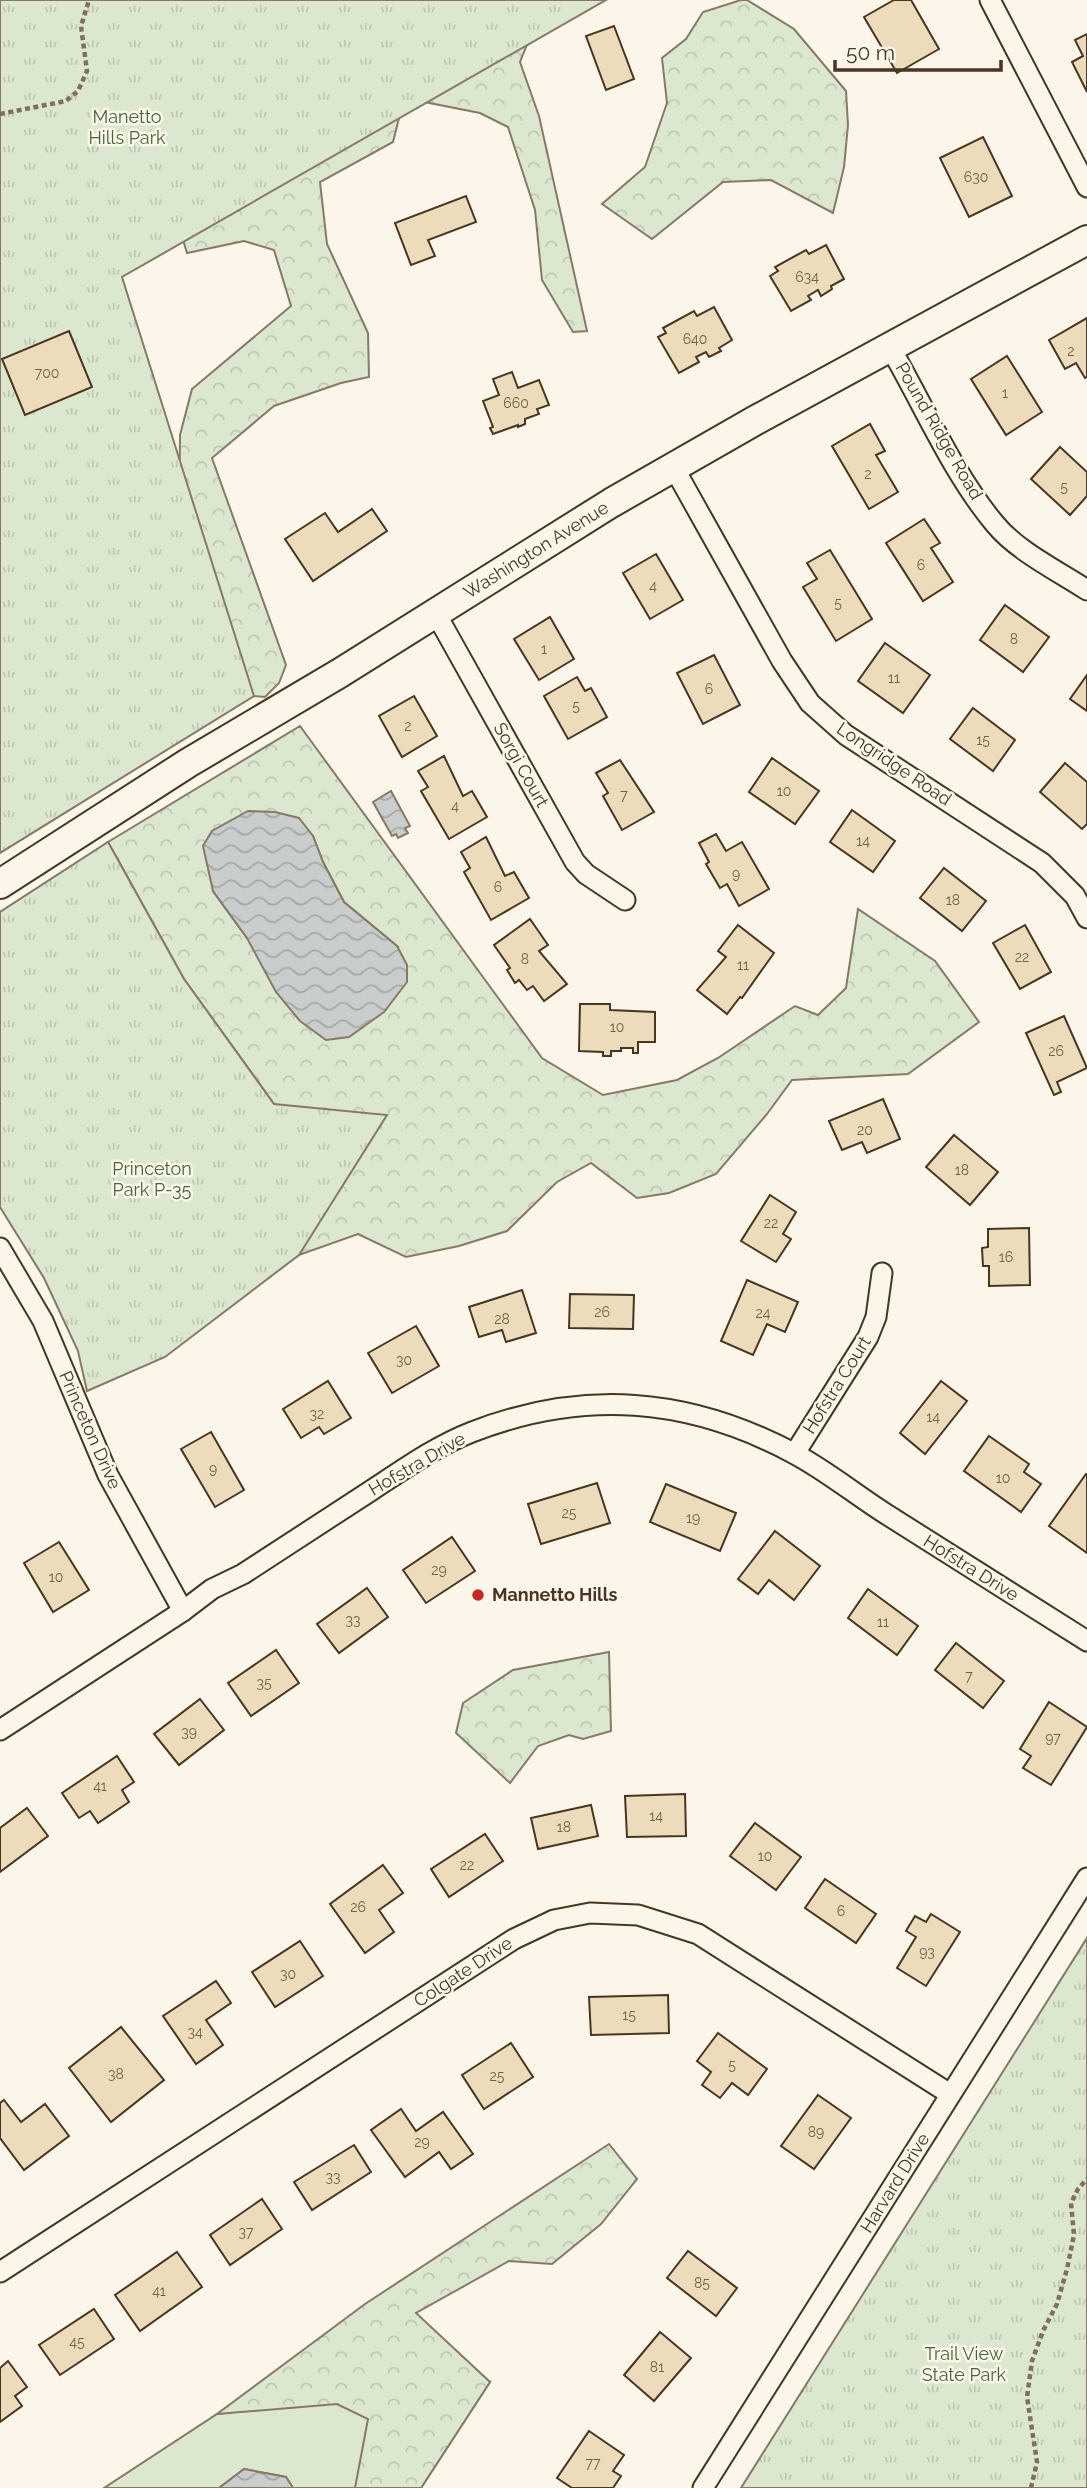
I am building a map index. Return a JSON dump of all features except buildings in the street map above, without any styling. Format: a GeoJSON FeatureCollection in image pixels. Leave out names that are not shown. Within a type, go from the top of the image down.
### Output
{"type":"FeatureCollection","features":[{"type":"Feature","properties":{"kind":"main road","name":"Washington Avenue"},"geometry":{"type":"LineString","coordinates":[[0,884],[188,763],[340,673],[611,503],[756,420],[891,349],[1087,240]]}},
{"type":"Feature","properties":{"kind":"street"},"geometry":{"type":"LineString","coordinates":[[990,0],[1087,187]]}},
{"type":"Feature","properties":{"kind":"street","name":"Pound Ridge Road"},"geometry":{"type":"LineString","coordinates":[[891,349],[961,475],[996,526],[1087,590]]}},
{"type":"Feature","properties":{"kind":"street","name":"Longridge Road"},"geometry":{"type":"LineString","coordinates":[[674,468],[782,662],[810,703],[846,735],[1042,863],[1075,896],[1087,918]]}},
{"type":"Feature","properties":{"kind":"street","name":"Sorgi Court"},"geometry":{"type":"LineString","coordinates":[[435,612],[575,862],[586,874],[625,900]]}},
{"type":"Feature","properties":{"kind":"street","name":"Princeton Drive"},"geometry":{"type":"LineString","coordinates":[[0,1248],[43,1321],[108,1475],[183,1611]]}},
{"type":"Feature","properties":{"kind":"street","name":"Hofstra Court"},"geometry":{"type":"LineString","coordinates":[[795,1453],[868,1337],[876,1317],[882,1273]]}},
{"type":"Feature","properties":{"kind":"street","name":"Hofstra Drive"},"geometry":{"type":"LineString","coordinates":[[0,1730],[183,1611],[212,1589],[243,1574],[424,1456],[470,1432],[527,1413],[596,1404],[623,1403],[699,1415],[737,1427],[795,1453],[1087,1642]]}},
{"type":"Feature","properties":{"kind":"street","name":"Harvard Drive"},"geometry":{"type":"LineString","coordinates":[[703,2488],[1087,1878]]}},
{"type":"Feature","properties":{"kind":"street","name":"Colgate Drive"},"geometry":{"type":"LineString","coordinates":[[0,2272],[514,1939],[554,1920],[590,1913],[638,1915],[698,1934],[950,2094]]}},
{"type":"Feature","properties":{"kind":"path"},"geometry":{"type":"LineString","coordinates":[[0,114],[66,101],[78,91],[88,71],[81,26],[89,0]]}},
{"type":"Feature","properties":{"kind":"path"},"geometry":{"type":"LineString","coordinates":[[1031,2488],[1037,2462],[1027,2397],[1032,2361],[1057,2304],[1067,2269],[1074,2235],[1071,2203],[1077,2189],[1087,2179]]}},
{"type":"Feature","properties":{"kind":"green space"},"geometry":{"type":"Polygon","coordinates":[[[0,0],[545,0],[520,62],[539,116],[587,331],[573,332],[542,280],[535,210],[508,127],[480,113],[404,98],[393,142],[320,182],[327,244],[368,333],[369,377],[341,383],[274,406],[212,458],[286,665],[279,683],[265,697],[254,696],[0,513],[179,525],[180,435],[192,389],[291,306],[274,250],[244,241],[187,253],[175,213],[0,0]]]}},
{"type":"Feature","properties":{"kind":"green space","name":"Manetto Hills Park"},"geometry":{"type":"Polygon","coordinates":[[[0,0],[606,0],[122,277],[254,696],[0,853],[0,0]]]}},
{"type":"Feature","properties":{"kind":"green space"},"geometry":{"type":"Polygon","coordinates":[[[747,0],[794,29],[846,91],[848,125],[844,167],[833,213],[771,180],[723,182],[652,239],[602,204],[645,167],[667,103],[662,58],[686,39],[703,12],[747,0]]]}},
{"type":"Feature","properties":{"kind":"green space"},"geometry":{"type":"Polygon","coordinates":[[[300,726],[542,1058],[603,1095],[677,1080],[718,1058],[795,1006],[818,1015],[846,988],[858,909],[935,961],[979,1022],[908,1074],[792,1080],[716,1174],[669,1193],[637,1198],[591,1163],[557,1182],[507,1231],[459,1246],[406,1257],[358,1234],[299,1255],[363,1132],[274,1104],[184,979],[108,842],[300,726]],[[313,836],[213,891],[247,938],[397,946],[344,902],[313,836]]]}},
{"type":"Feature","properties":{"kind":"green space","name":"Princeton Park P-35"},"geometry":{"type":"Polygon","coordinates":[[[108,842],[184,979],[274,1104],[387,1115],[299,1255],[165,1357],[87,1391],[78,1351],[44,1278],[0,1207],[0,912],[108,842]]]}},
{"type":"Feature","properties":{"kind":"green space"},"geometry":{"type":"Polygon","coordinates":[[[609,1652],[611,1731],[583,1739],[569,1735],[538,1746],[510,1783],[456,1733],[463,1703],[513,1670],[609,1652]]]}},
{"type":"Feature","properties":{"kind":"green space","name":"Trail View State Park"},"geometry":{"type":"Polygon","coordinates":[[[1087,1938],[1087,2488],[741,2488],[1087,1938]]]}},
{"type":"Feature","properties":{"kind":"green space"},"geometry":{"type":"Polygon","coordinates":[[[609,2144],[637,2179],[601,2224],[552,2264],[509,2261],[416,2313],[490,2382],[421,2488],[355,2488],[368,2419],[337,2404],[217,2414],[365,2304],[609,2144]]]}},
{"type":"Feature","properties":{"kind":"green space"},"geometry":{"type":"Polygon","coordinates":[[[490,2382],[421,2488],[293,2488],[286,2477],[244,2469],[219,2488],[104,2488],[217,2414],[490,2382]]]}},
{"type":"Feature","properties":{"kind":"water"},"geometry":{"type":"Polygon","coordinates":[[[391,791],[410,826],[405,828],[408,833],[398,838],[396,834],[392,836],[373,802],[391,791]]]}},
{"type":"Feature","properties":{"kind":"water"},"geometry":{"type":"Polygon","coordinates":[[[248,811],[275,812],[299,818],[313,836],[344,902],[397,946],[407,965],[407,982],[384,1012],[349,1037],[326,1040],[300,1021],[276,992],[247,938],[213,891],[203,846],[212,831],[248,811]]]}},
{"type":"Feature","properties":{"kind":"water"},"geometry":{"type":"Polygon","coordinates":[[[244,2469],[286,2477],[293,2488],[219,2488],[244,2469]]]}},
{"type":"Feature","properties":{"kind":"place","name":"Mannetto Hills"},"geometry":{"type":"Point","coordinates":[478,1595]}}]}
